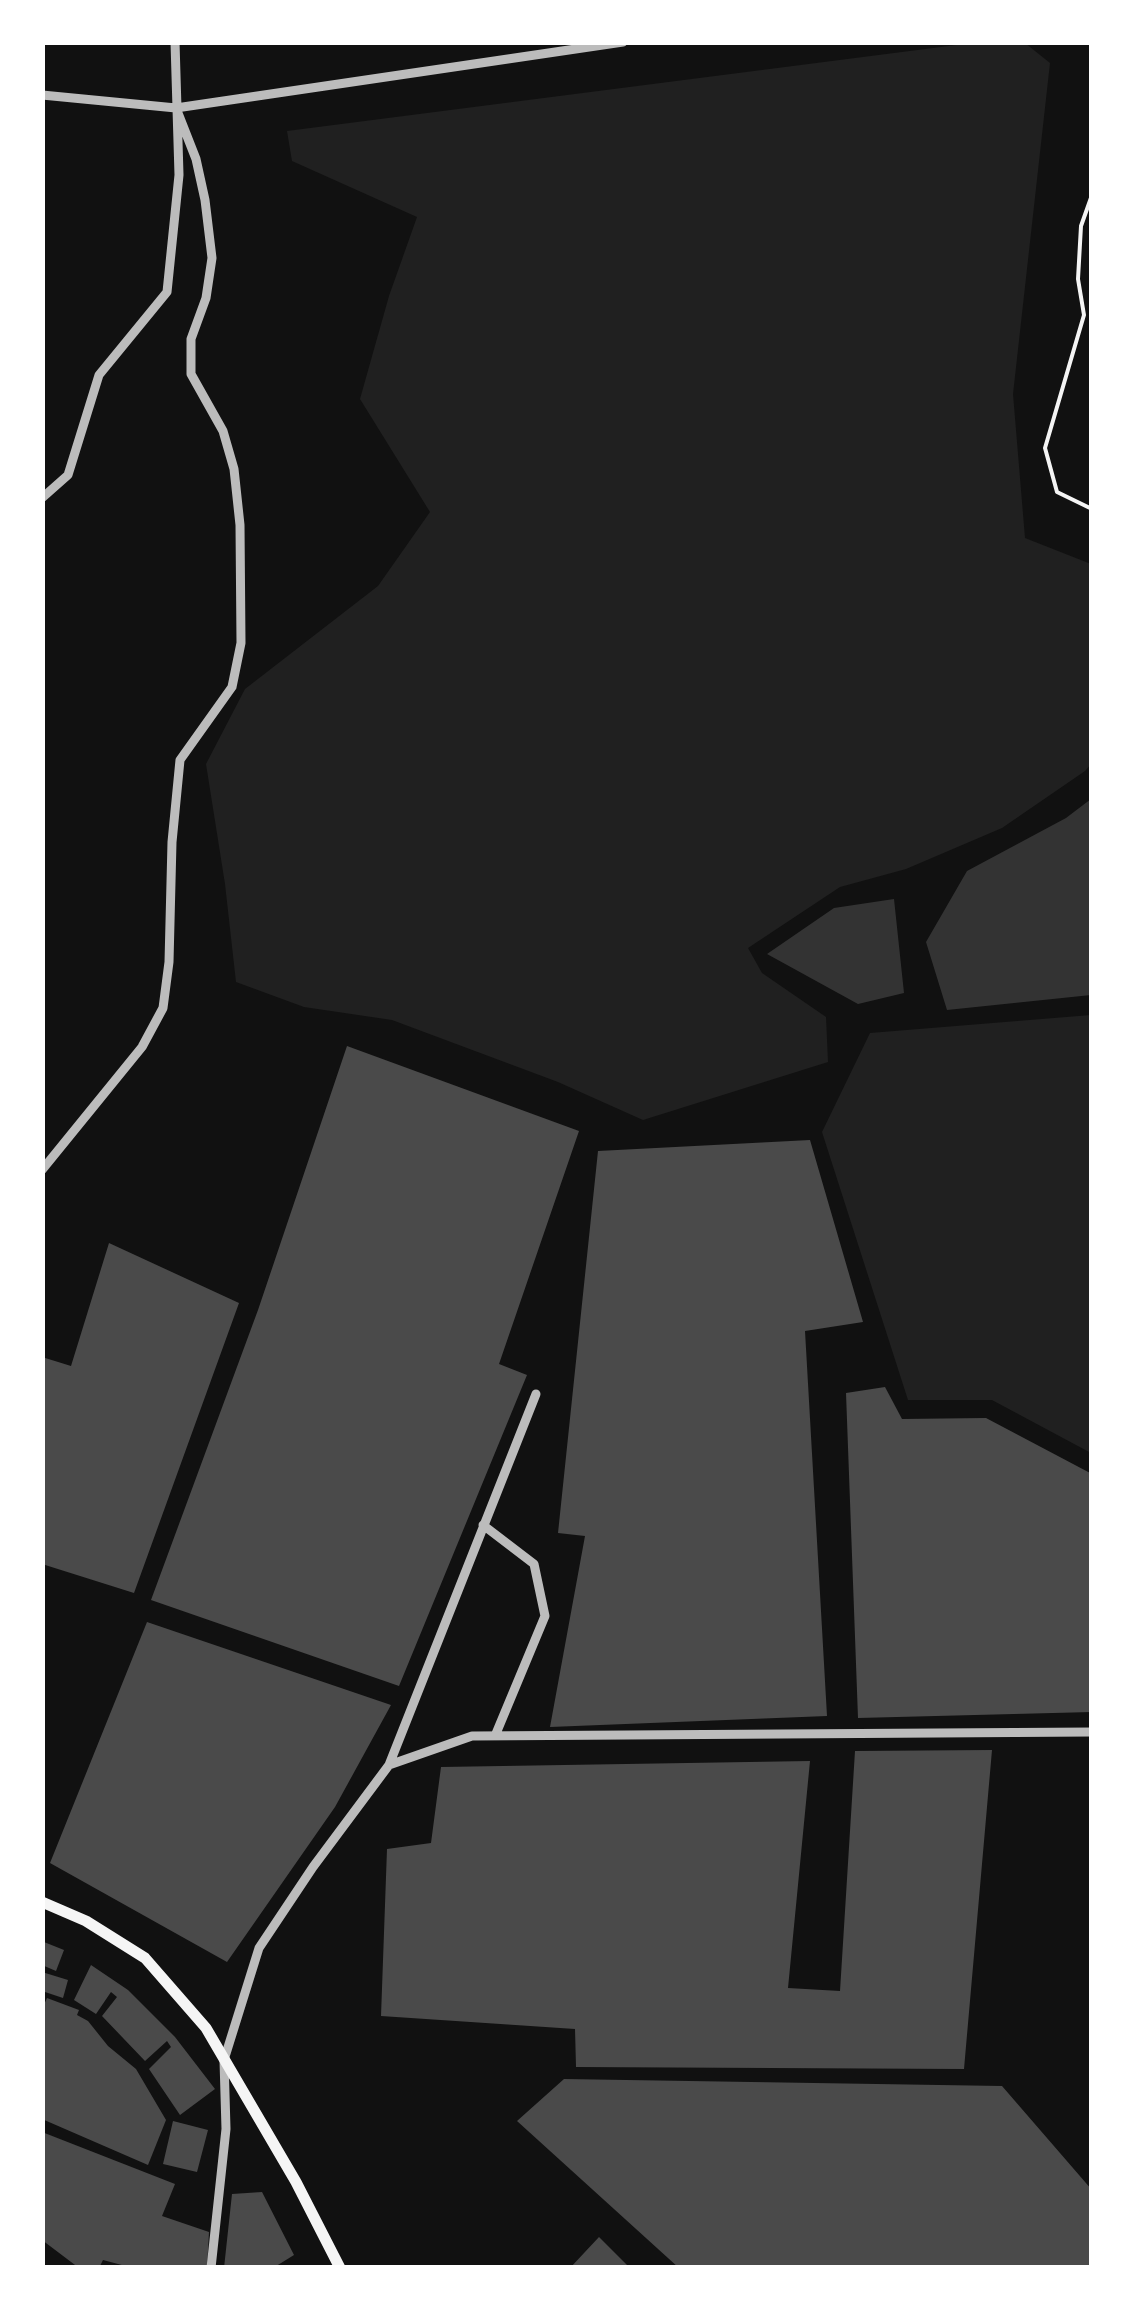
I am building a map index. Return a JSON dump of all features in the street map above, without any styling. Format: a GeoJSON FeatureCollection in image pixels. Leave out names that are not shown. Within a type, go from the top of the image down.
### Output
{"type":"FeatureCollection","features":[{"type":"Feature","properties":{"kind":"main road"},"geometry":{"type":"LineString","coordinates":[[42,1902],[86,1920],[145,1958],[206,2028],[296,2182],[340,2268]]}},
{"type":"Feature","properties":{"kind":"street"},"geometry":{"type":"LineString","coordinates":[[42,498],[68,476],[99,375],[166,292],[179,175],[175,42]]}},
{"type":"Feature","properties":{"kind":"street"},"geometry":{"type":"LineString","coordinates":[[42,95],[176,108],[624,42]]}},
{"type":"Feature","properties":{"kind":"street"},"geometry":{"type":"LineString","coordinates":[[42,1170],[142,1048],[162,1008],[169,962],[172,842],[180,760],[232,686],[241,643],[240,525],[234,469],[223,431],[191,374],[190,339],[206,298],[212,258],[205,200],[196,159],[176,108]]}},
{"type":"Feature","properties":{"kind":"street"},"geometry":{"type":"LineString","coordinates":[[211,2268],[226,2129],[224,2060],[259,1948],[389,1765],[536,1394]]}},
{"type":"Feature","properties":{"kind":"street"},"geometry":{"type":"LineString","coordinates":[[483,1525],[534,1564],[545,1616],[495,1736]]}},
{"type":"Feature","properties":{"kind":"street"},"geometry":{"type":"LineString","coordinates":[[389,1765],[472,1736],[1092,1732]]}},
{"type":"Feature","properties":{"kind":"path"},"geometry":{"type":"LineString","coordinates":[[1092,196],[1081,226],[1078,279],[1084,315],[1045,448],[1057,492],[1092,509]]}},
{"type":"Feature","properties":{"kind":"shaded area"},"geometry":{"type":"Polygon","coordinates":[[[972,43],[1025,43],[1050,63],[1013,394],[1025,538],[1091,564],[1092,763],[1002,828],[906,869],[840,887],[748,948],[762,973],[826,1017],[828,1062],[643,1120],[558,1082],[392,1020],[304,1007],[236,982],[206,764],[245,689],[378,586],[430,512],[360,399],[389,296],[417,217],[292,161],[287,131],[972,43]]]}},
{"type":"Feature","properties":{"kind":"shaded area"},"geometry":{"type":"Polygon","coordinates":[[[1091,799],[1091,995],[947,1010],[926,942],[967,871],[1066,818],[1091,799]]]}},
{"type":"Feature","properties":{"kind":"shaded area"},"geometry":{"type":"Polygon","coordinates":[[[894,899],[904,993],[858,1004],[767,954],[834,908],[894,899]]]}},
{"type":"Feature","properties":{"kind":"shaded area"},"geometry":{"type":"Polygon","coordinates":[[[1092,1015],[1091,1453],[992,1400],[908,1400],[822,1132],[870,1033],[1092,1015]]]}},
{"type":"Feature","properties":{"kind":"building"},"geometry":{"type":"Polygon","coordinates":[[[347,1046],[579,1131],[499,1364],[527,1375],[399,1686],[151,1600],[258,1310],[347,1046]]]}},
{"type":"Feature","properties":{"kind":"building"},"geometry":{"type":"Polygon","coordinates":[[[810,1140],[863,1322],[805,1331],[827,1716],[550,1727],[585,1536],[558,1533],[598,1151],[810,1140]]]}},
{"type":"Feature","properties":{"kind":"building"},"geometry":{"type":"Polygon","coordinates":[[[109,1243],[239,1303],[134,1593],[42,1564],[42,1357],[71,1366],[109,1243]]]}},
{"type":"Feature","properties":{"kind":"building"},"geometry":{"type":"Polygon","coordinates":[[[885,1387],[902,1419],[986,1418],[1092,1474],[1092,1712],[858,1718],[846,1393],[885,1387]]]}},
{"type":"Feature","properties":{"kind":"building"},"geometry":{"type":"Polygon","coordinates":[[[147,1622],[391,1705],[335,1807],[227,1962],[50,1863],[147,1622]]]}},
{"type":"Feature","properties":{"kind":"building"},"geometry":{"type":"Polygon","coordinates":[[[992,1750],[964,2069],[576,2067],[575,2029],[381,2016],[387,1849],[431,1843],[441,1767],[810,1761],[788,1988],[840,1991],[855,1751],[992,1750]]]}},
{"type":"Feature","properties":{"kind":"building"},"geometry":{"type":"Polygon","coordinates":[[[44,1942],[64,1950],[56,1971],[42,1965],[44,1942]]]}},
{"type":"Feature","properties":{"kind":"building"},"geometry":{"type":"Polygon","coordinates":[[[91,1965],[128,1990],[175,2037],[215,2089],[180,2115],[149,2069],[171,2047],[167,2041],[145,2061],[102,2016],[117,1997],[111,1992],[96,2014],[74,2000],[91,1965]]]}},
{"type":"Feature","properties":{"kind":"building"},"geometry":{"type":"Polygon","coordinates":[[[42,1972],[68,1980],[63,1998],[42,1991],[42,1972]]]}},
{"type":"Feature","properties":{"kind":"building"},"geometry":{"type":"Polygon","coordinates":[[[47,1998],[79,2010],[77,2015],[88,2021],[108,2046],[136,2069],[166,2120],[148,2165],[42,2119],[42,2009],[47,1998]]]}},
{"type":"Feature","properties":{"kind":"building"},"geometry":{"type":"Polygon","coordinates":[[[564,2079],[1002,2086],[1092,2190],[1092,2268],[679,2268],[517,2121],[564,2079]]]}},
{"type":"Feature","properties":{"kind":"building"},"geometry":{"type":"Polygon","coordinates":[[[173,2121],[208,2130],[197,2172],[163,2164],[173,2121]]]}},
{"type":"Feature","properties":{"kind":"building"},"geometry":{"type":"Polygon","coordinates":[[[42,2132],[175,2184],[162,2216],[209,2232],[207,2268],[133,2268],[103,2260],[99,2268],[79,2268],[42,2240],[42,2132]]]}},
{"type":"Feature","properties":{"kind":"building"},"geometry":{"type":"Polygon","coordinates":[[[262,2192],[294,2255],[273,2268],[224,2268],[232,2194],[262,2192]]]}},
{"type":"Feature","properties":{"kind":"building"},"geometry":{"type":"Polygon","coordinates":[[[599,2237],[630,2268],[570,2268],[599,2237]]]}}]}
